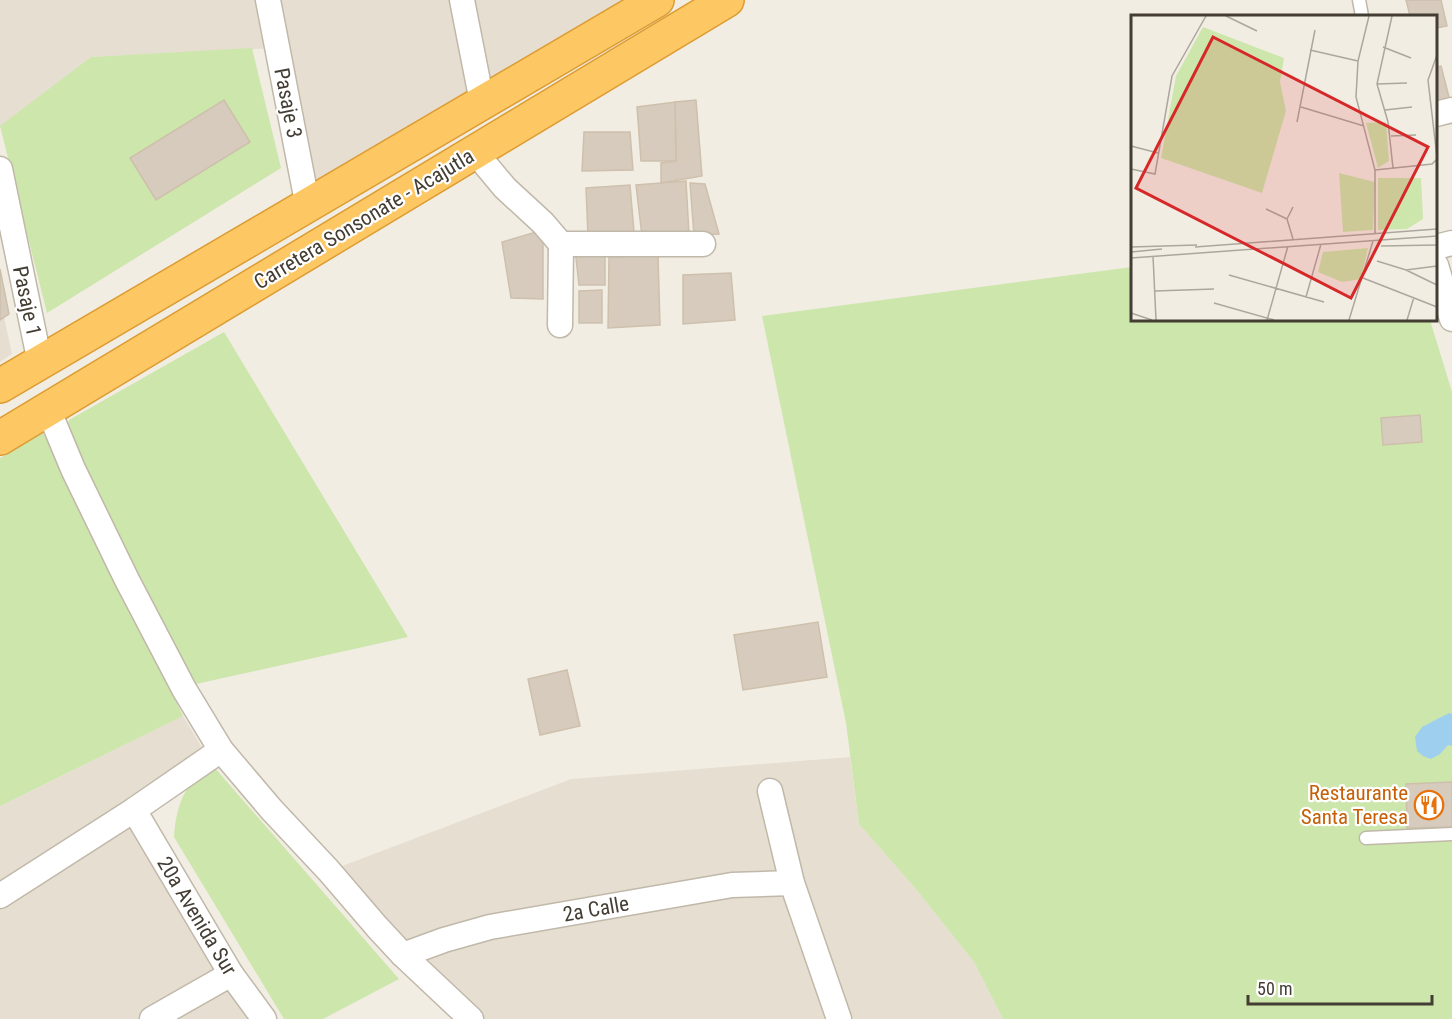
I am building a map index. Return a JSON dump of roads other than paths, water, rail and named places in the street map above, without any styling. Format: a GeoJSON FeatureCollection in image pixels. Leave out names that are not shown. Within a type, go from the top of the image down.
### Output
{"type":"FeatureCollection","features":[{"type":"Feature","properties":{"kind":"highway","name":"Carretera Sonsonate - Acajutla"},"geometry":{"type":"LineString","coordinates":[[0,386],[657,0]]}},
{"type":"Feature","properties":{"kind":"highway","name":"Carretera Sonsonate - Acajutla"},"geometry":{"type":"LineString","coordinates":[[0,438],[727,0]]}},
{"type":"Feature","properties":{"kind":"street","name":"Pasaje 3"},"geometry":{"type":"LineString","coordinates":[[268,0],[308,207]]}},
{"type":"Feature","properties":{"kind":"street"},"geometry":{"type":"LineString","coordinates":[[462,0],[483,102]]}},
{"type":"Feature","properties":{"kind":"street"},"geometry":{"type":"LineString","coordinates":[[1437,114],[1452,110]]}},
{"type":"Feature","properties":{"kind":"street"},"geometry":{"type":"LineString","coordinates":[[475,152],[505,188],[543,223],[561,244],[560,325]]}},
{"type":"Feature","properties":{"kind":"street","name":"Pasaje 1"},"geometry":{"type":"LineString","coordinates":[[0,169],[40,363]]}},
{"type":"Feature","properties":{"kind":"street"},"geometry":{"type":"LineString","coordinates":[[1437,247],[1452,243]]}},
{"type":"Feature","properties":{"kind":"street"},"geometry":{"type":"LineString","coordinates":[[561,244],[702,244]]}},
{"type":"Feature","properties":{"kind":"street"},"geometry":{"type":"LineString","coordinates":[[1437,268],[1452,320]]}},
{"type":"Feature","properties":{"kind":"street"},"geometry":{"type":"LineString","coordinates":[[48,409],[73,469],[127,580],[184,689],[222,750],[271,809],[403,956],[471,1019]]}},
{"type":"Feature","properties":{"kind":"street"},"geometry":{"type":"LineString","coordinates":[[0,896],[222,750]]}},
{"type":"Feature","properties":{"kind":"street"},"geometry":{"type":"LineString","coordinates":[[770,791],[792,883],[839,1019]]}},
{"type":"Feature","properties":{"kind":"street","name":"20a Avenida Sur"},"geometry":{"type":"LineString","coordinates":[[134,810],[231,974],[264,1019]]}},
{"type":"Feature","properties":{"kind":"street","name":"2a Calle"},"geometry":{"type":"LineString","coordinates":[[403,956],[444,940],[490,927],[732,885],[792,883]]}},
{"type":"Feature","properties":{"kind":"street"},"geometry":{"type":"LineString","coordinates":[[152,1019],[231,974]]}},
{"type":"Feature","properties":{"kind":"lane"},"geometry":{"type":"LineString","coordinates":[[1359,0],[1362,15]]}},
{"type":"Feature","properties":{"kind":"lane"},"geometry":{"type":"LineString","coordinates":[[1366,837],[1452,834]]}},
{"type":"Feature","properties":{"kind":"water"},"geometry":{"type":"Polygon","coordinates":[[[1449,713],[1452,714],[1452,746],[1448,745],[1440,754],[1431,759],[1423,756],[1417,751],[1415,737],[1422,727],[1449,713]]]}},
{"type":"Feature","properties":{"kind":"place","name":"Restaurante Santa Teresa"},"geometry":{"type":"Point","coordinates":[1429,805]}}]}
